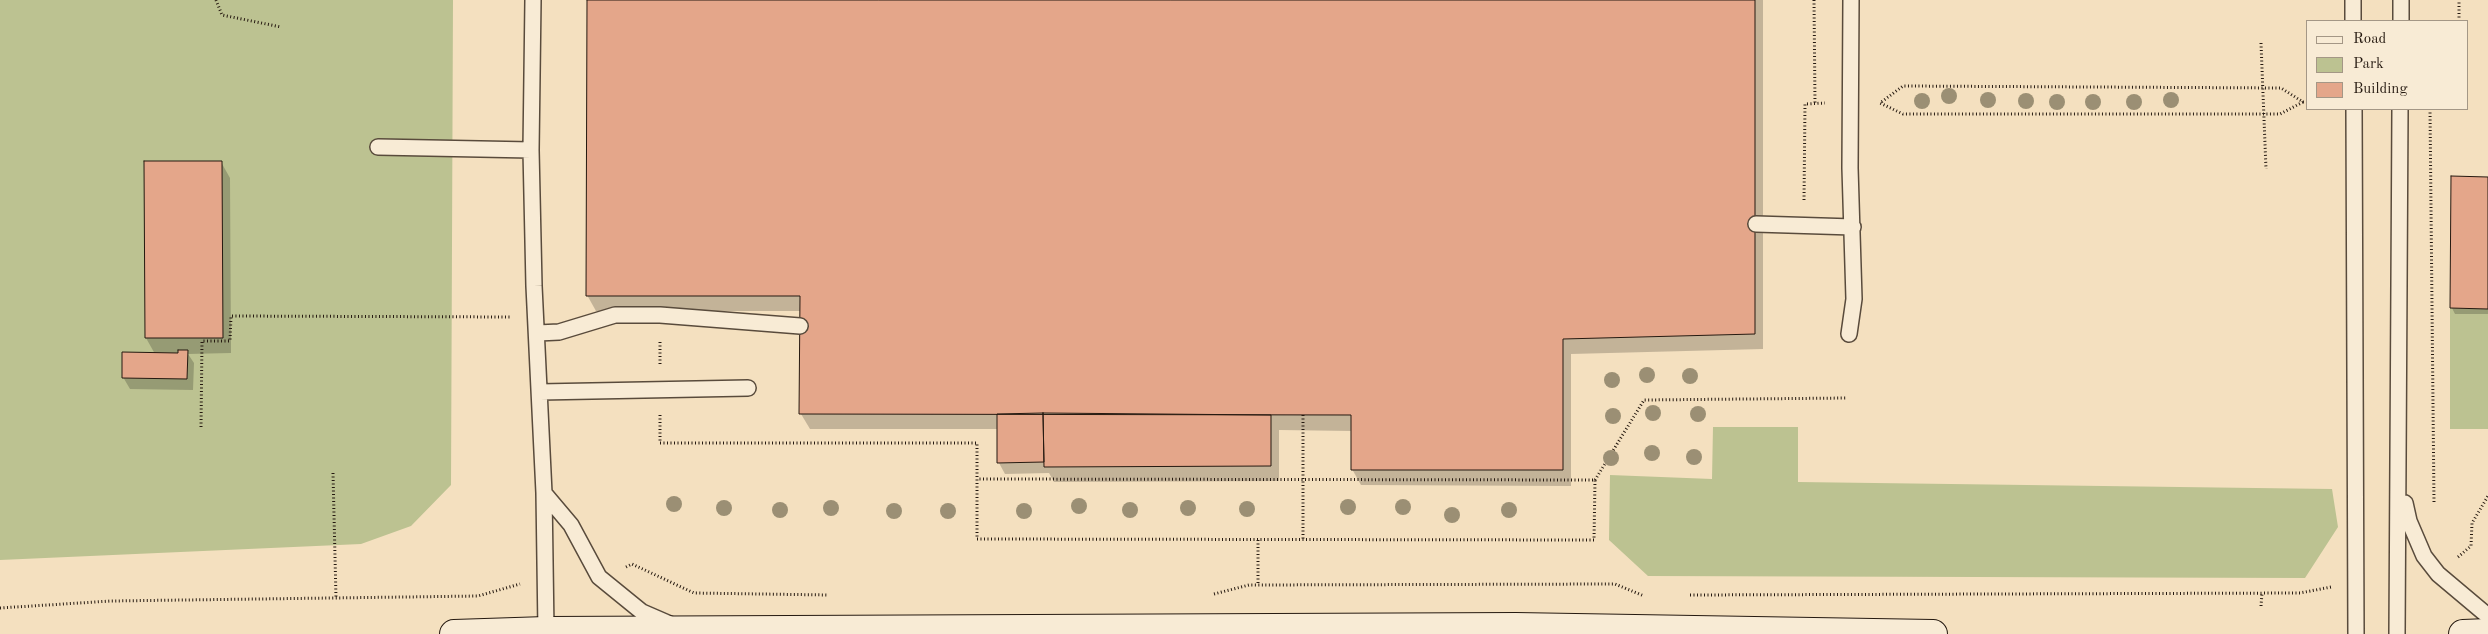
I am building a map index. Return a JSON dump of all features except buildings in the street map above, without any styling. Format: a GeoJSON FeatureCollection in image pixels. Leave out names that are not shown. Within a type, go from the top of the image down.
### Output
{"type":"FeatureCollection","features":[{"type":"Feature","properties":{"kind":"main road"},"geometry":{"type":"LineString","coordinates":[[454,634],[1516,627],[1933,634]]}},
{"type":"Feature","properties":{"kind":"main road"},"geometry":{"type":"LineString","coordinates":[[2463,634],[2488,633]]}},
{"type":"Feature","properties":{"kind":"lane"},"geometry":{"type":"LineString","coordinates":[[533,0],[531,150],[534,286],[538,333],[544,493],[546,632]]}},
{"type":"Feature","properties":{"kind":"lane"},"geometry":{"type":"LineString","coordinates":[[1849,334],[1854,300],[1850,103],[1851,0]]}},
{"type":"Feature","properties":{"kind":"lane"},"geometry":{"type":"LineString","coordinates":[[2353,0],[2353,20]]}},
{"type":"Feature","properties":{"kind":"lane"},"geometry":{"type":"LineString","coordinates":[[2401,0],[2401,20]]}},
{"type":"Feature","properties":{"kind":"lane"},"geometry":{"type":"LineString","coordinates":[[2354,110],[2356,634]]}},
{"type":"Feature","properties":{"kind":"lane"},"geometry":{"type":"LineString","coordinates":[[2397,634],[2400,485],[2400,110]]}},
{"type":"Feature","properties":{"kind":"lane"},"geometry":{"type":"LineString","coordinates":[[378,147],[531,150]]}},
{"type":"Feature","properties":{"kind":"lane"},"geometry":{"type":"LineString","coordinates":[[1756,224],[1853,227]]}},
{"type":"Feature","properties":{"kind":"lane"},"geometry":{"type":"LineString","coordinates":[[538,333],[559,332],[615,315],[660,315],[800,326]]}},
{"type":"Feature","properties":{"kind":"lane"},"geometry":{"type":"LineString","coordinates":[[540,392],[748,388]]}},
{"type":"Feature","properties":{"kind":"lane"},"geometry":{"type":"LineString","coordinates":[[2400,485],[2409,521],[2424,556],[2438,574],[2488,616]]}},
{"type":"Feature","properties":{"kind":"lane"},"geometry":{"type":"LineString","coordinates":[[544,493],[571,526],[603,580],[642,612],[687,631]]}},
{"type":"Feature","properties":{"kind":"path"},"geometry":{"type":"LineString","coordinates":[[216,0],[222,15],[281,27]]}},
{"type":"Feature","properties":{"kind":"path"},"geometry":{"type":"LineString","coordinates":[[1814,0],[1815,103]]}},
{"type":"Feature","properties":{"kind":"path"},"geometry":{"type":"LineString","coordinates":[[2459,0],[2459,20]]}},
{"type":"Feature","properties":{"kind":"path"},"geometry":{"type":"LineString","coordinates":[[2261,43],[2266,169]]}},
{"type":"Feature","properties":{"kind":"path"},"geometry":{"type":"LineString","coordinates":[[1880,103],[1904,86],[2280,88],[2305,102]]}},
{"type":"Feature","properties":{"kind":"path"},"geometry":{"type":"LineString","coordinates":[[1804,225],[1805,104],[1880,103],[1903,114],[2280,114],[2305,102]]}},
{"type":"Feature","properties":{"kind":"path"},"geometry":{"type":"LineString","coordinates":[[2430,110],[2435,507]]}},
{"type":"Feature","properties":{"kind":"path"},"geometry":{"type":"LineString","coordinates":[[660,315],[660,443],[977,443],[977,539],[1594,540],[1595,480],[1644,400],[1847,398]]}},
{"type":"Feature","properties":{"kind":"path"},"geometry":{"type":"LineString","coordinates":[[202,427],[202,341],[230,342],[230,316],[537,317]]}},
{"type":"Feature","properties":{"kind":"path"},"geometry":{"type":"LineString","coordinates":[[1303,415],[1303,539]]}},
{"type":"Feature","properties":{"kind":"path"},"geometry":{"type":"LineString","coordinates":[[333,473],[336,598]]}},
{"type":"Feature","properties":{"kind":"path"},"geometry":{"type":"LineString","coordinates":[[978,479],[1595,480]]}},
{"type":"Feature","properties":{"kind":"path"},"geometry":{"type":"LineString","coordinates":[[2457,558],[2471,546],[2472,523],[2486,503],[2488,496]]}},
{"type":"Feature","properties":{"kind":"path"},"geometry":{"type":"LineString","coordinates":[[1258,540],[1258,585]]}},
{"type":"Feature","properties":{"kind":"path"},"geometry":{"type":"LineString","coordinates":[[603,580],[632,564],[694,592],[835,595]]}},
{"type":"Feature","properties":{"kind":"path"},"geometry":{"type":"LineString","coordinates":[[0,608],[111,601],[478,596],[520,584],[545,584]]}},
{"type":"Feature","properties":{"kind":"path"},"geometry":{"type":"LineString","coordinates":[[1204,594],[1214,594],[1249,585],[1615,584],[1644,596],[1653,596]]}},
{"type":"Feature","properties":{"kind":"path"},"geometry":{"type":"LineString","coordinates":[[1683,595],[2300,593],[2324,587]]}},
{"type":"Feature","properties":{"kind":"path"},"geometry":{"type":"LineString","coordinates":[[2261,606],[2262,593]]}},
{"type":"Feature","properties":{"kind":"green space"},"geometry":{"type":"Polygon","coordinates":[[[0,0],[453,0],[451,485],[411,526],[361,544],[0,560],[0,0]]]}},
{"type":"Feature","properties":{"kind":"green space"},"geometry":{"type":"Polygon","coordinates":[[[2450,308],[2488,309],[2488,429],[2450,429],[2450,308]]]}},
{"type":"Feature","properties":{"kind":"green space"},"geometry":{"type":"Polygon","coordinates":[[[1713,427],[1798,427],[1798,482],[2332,489],[2338,527],[2305,578],[1648,576],[1609,540],[1610,475],[1712,479],[1713,427]]]}}]}
